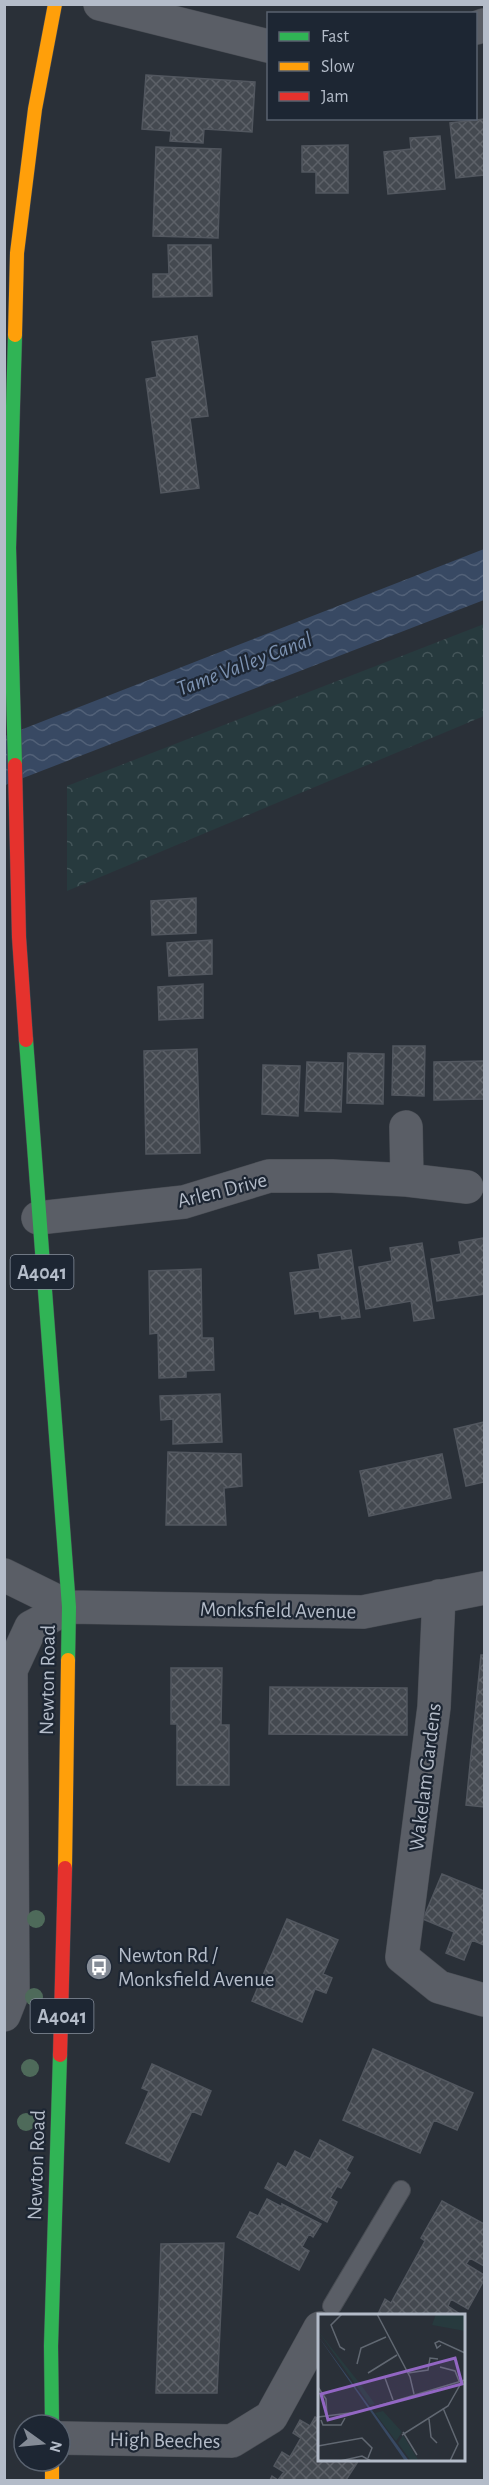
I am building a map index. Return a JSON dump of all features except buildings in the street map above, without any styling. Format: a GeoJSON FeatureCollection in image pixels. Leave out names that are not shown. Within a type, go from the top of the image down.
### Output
{"type":"FeatureCollection","features":[{"type":"Feature","properties":{"kind":"highway","name":"Newton Road"},"geometry":{"type":"LineString","coordinates":[[52,2413],[51,2346],[63,1970],[69,1607],[38,1218],[19,937],[9,548],[17,253],[35,109],[55,4]]}},
{"type":"Feature","properties":{"kind":"street"},"geometry":{"type":"LineString","coordinates":[[100,4],[267,46]]}},
{"type":"Feature","properties":{"kind":"street"},"geometry":{"type":"LineString","coordinates":[[406,1127],[407,1180]]}},
{"type":"Feature","properties":{"kind":"street","name":"Arlen Drive"},"geometry":{"type":"LineString","coordinates":[[38,1218],[183,1202],[269,1176],[332,1176],[407,1180],[467,1187]]}},
{"type":"Feature","properties":{"kind":"street","name":"Monksfield Avenue"},"geometry":{"type":"LineString","coordinates":[[4,1575],[69,1607],[363,1612],[484,1588]]}},
{"type":"Feature","properties":{"kind":"street","name":"Wakelam Gardens"},"geometry":{"type":"LineString","coordinates":[[439,1596],[434,1707],[402,1957],[439,1987],[484,2000]]}},
{"type":"Feature","properties":{"kind":"street","name":"Monksfield Avenue"},"geometry":{"type":"LineString","coordinates":[[4,2015],[13,1992],[11,1670],[31,1627],[69,1607]]}},
{"type":"Feature","properties":{"kind":"street","name":"High Beeches"},"geometry":{"type":"LineString","coordinates":[[72,2438],[232,2441],[271,2417],[318,2331]]}},
{"type":"Feature","properties":{"kind":"lane"},"geometry":{"type":"LineString","coordinates":[[327,2314],[401,2190]]}},
{"type":"Feature","properties":{"kind":"green space"},"geometry":{"type":"Polygon","coordinates":[[[484,624],[484,716],[67,891],[67,786],[484,624]]]}},
{"type":"Feature","properties":{"kind":"water","name":"Tame Valley Canal"},"geometry":{"type":"Polygon","coordinates":[[[484,549],[484,600],[5,785],[5,736],[484,549]]]}},
{"type":"Feature","properties":{"kind":"traffic: fast"},"geometry":{"type":"LineString","coordinates":[[15,335],[9,548],[15,765]]}},
{"type":"Feature","properties":{"kind":"traffic: fast"},"geometry":{"type":"LineString","coordinates":[[26,1040],[69,1607],[68,1660]]}},
{"type":"Feature","properties":{"kind":"traffic: fast"},"geometry":{"type":"LineString","coordinates":[[52,2413],[51,2346],[60,2055]]}},
{"type":"Feature","properties":{"kind":"traffic: slow"},"geometry":{"type":"LineString","coordinates":[[15,335],[17,253],[35,109],[55,4]]}},
{"type":"Feature","properties":{"kind":"traffic: slow"},"geometry":{"type":"LineString","coordinates":[[65,1868],[68,1660]]}},
{"type":"Feature","properties":{"kind":"traffic: slow"},"geometry":{"type":"LineString","coordinates":[[52,2473],[52,2480]]}},
{"type":"Feature","properties":{"kind":"traffic: jam"},"geometry":{"type":"LineString","coordinates":[[15,765],[19,937],[26,1040]]}},
{"type":"Feature","properties":{"kind":"traffic: jam"},"geometry":{"type":"LineString","coordinates":[[60,2055],[65,1868]]}},
{"type":"Feature","properties":{"kind":"place","name":"Newton Rd / Monksfield Avenue"},"geometry":{"type":"Point","coordinates":[99,1967]}}]}
